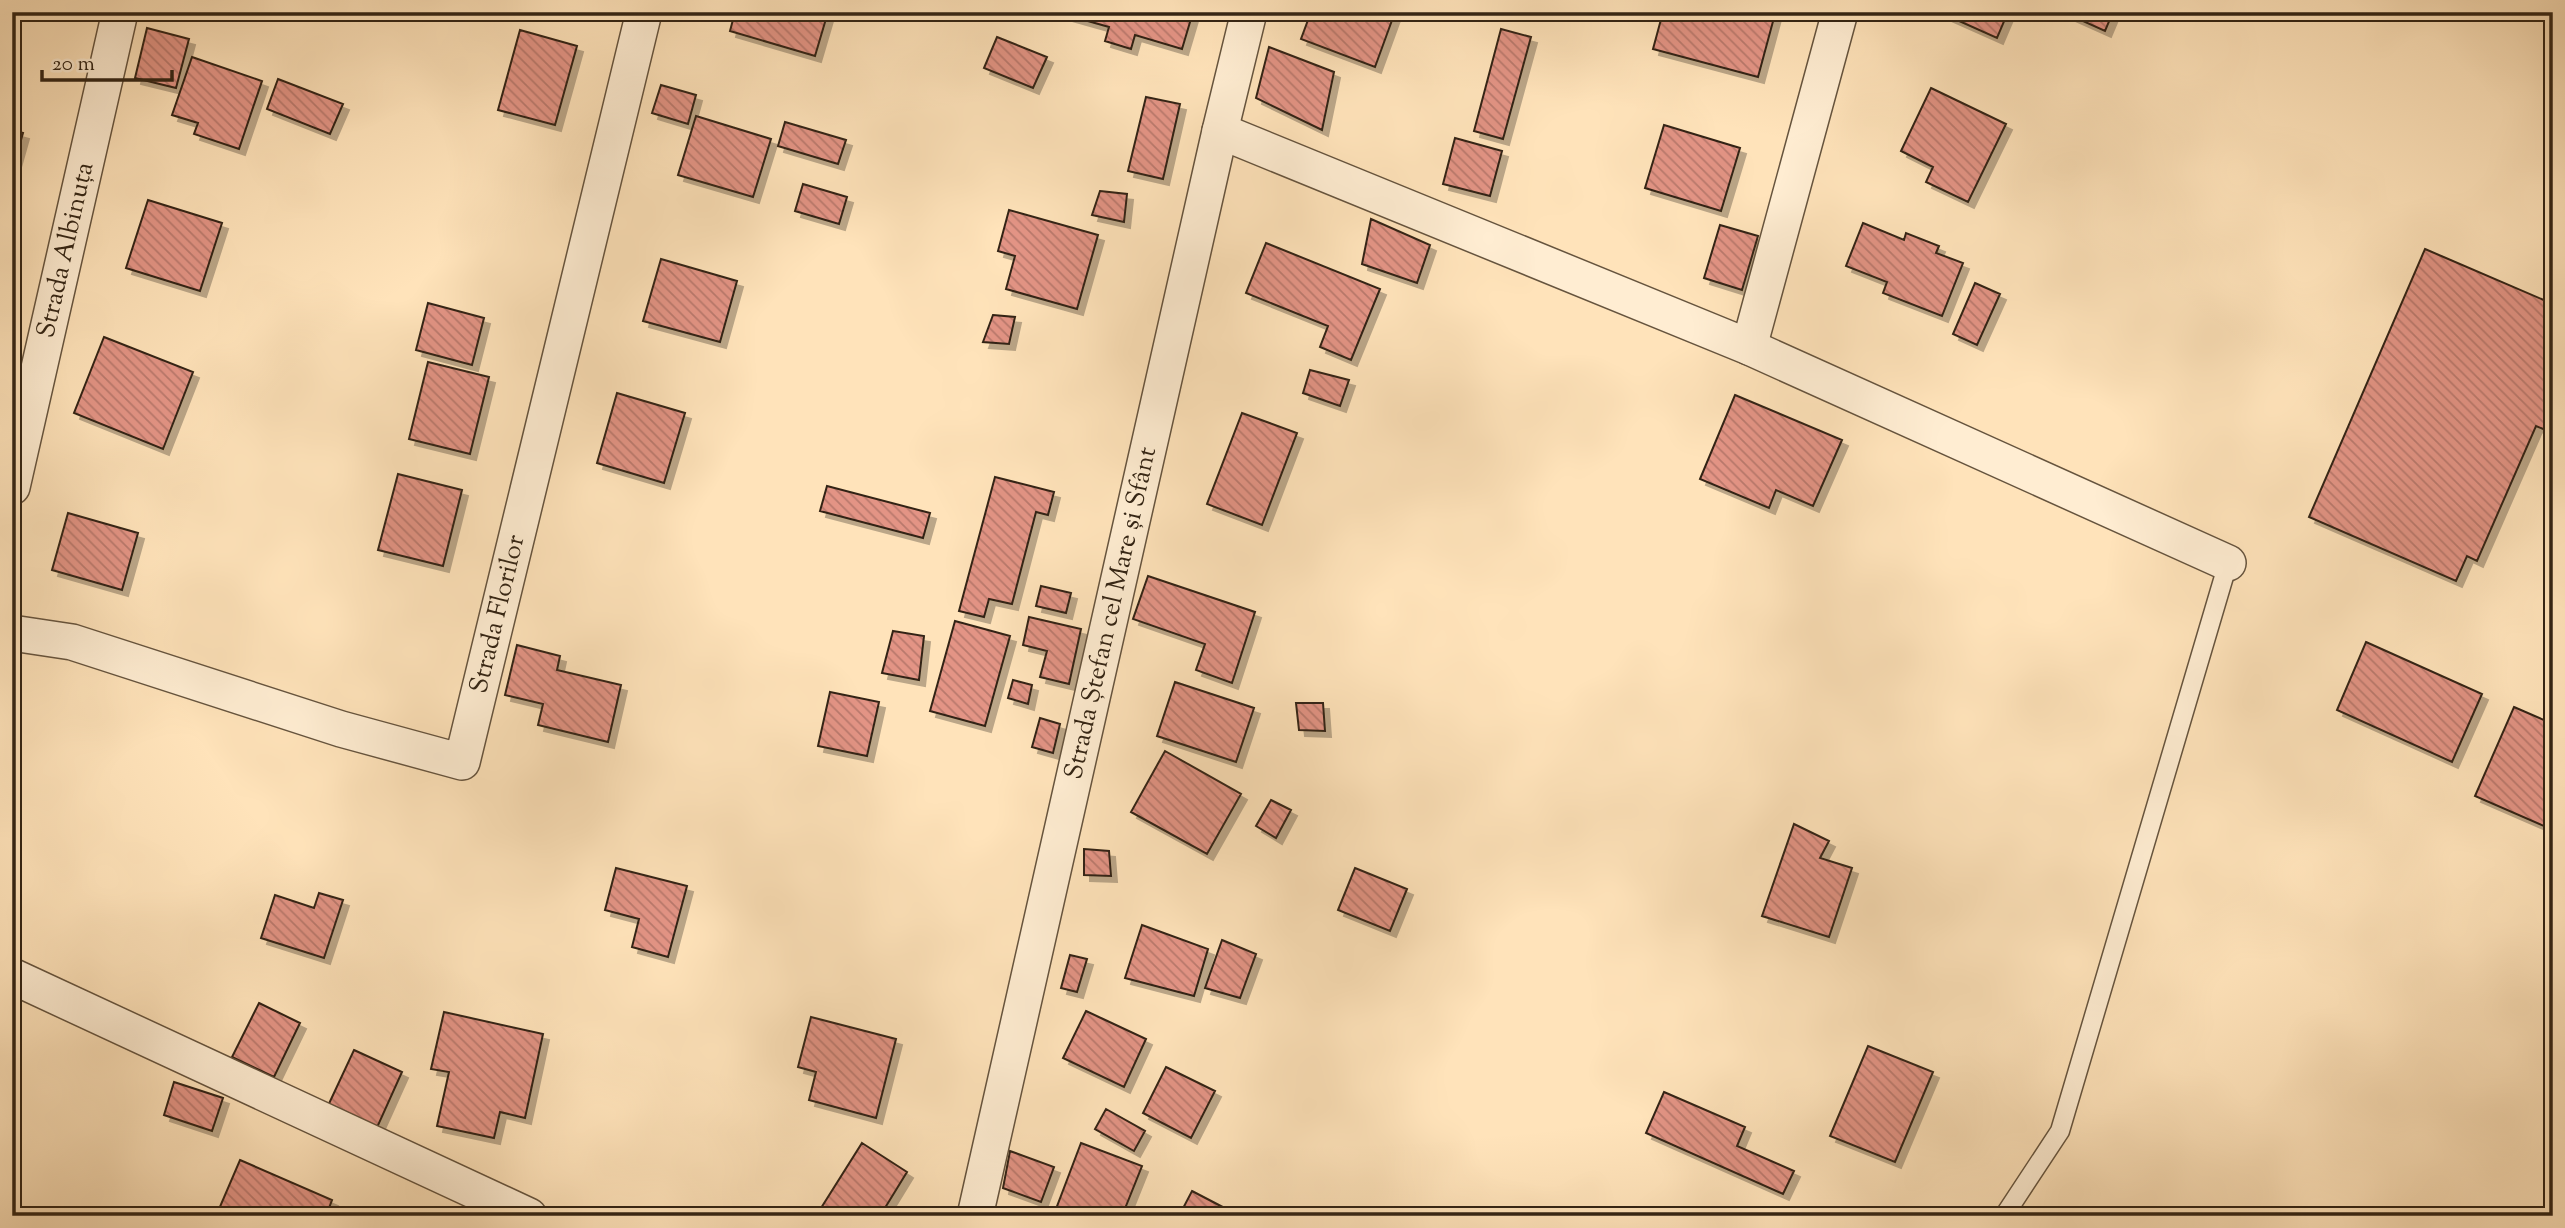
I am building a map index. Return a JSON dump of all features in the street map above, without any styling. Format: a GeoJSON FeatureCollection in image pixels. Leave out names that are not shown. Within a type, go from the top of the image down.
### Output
{"type":"FeatureCollection","features":[{"type":"Feature","properties":{"kind":"street","name":"Strada Albinuța"},"geometry":{"type":"LineString","coordinates":[[12,487],[120,12]]}},
{"type":"Feature","properties":{"kind":"street","name":"Strada Florilor"},"geometry":{"type":"LineString","coordinates":[[12,632],[72,642],[341,729],[462,762],[644,12]]}},
{"type":"Feature","properties":{"kind":"street","name":"Strada Ștefan cel Mare și Sfânt"},"geometry":{"type":"LineString","coordinates":[[975,1216],[1249,12]]}},
{"type":"Feature","properties":{"kind":"street"},"geometry":{"type":"LineString","coordinates":[[1749,347],[1840,12]]}},
{"type":"Feature","properties":{"kind":"street"},"geometry":{"type":"LineString","coordinates":[[1220,131],[1749,347],[2228,563]]}},
{"type":"Feature","properties":{"kind":"street"},"geometry":{"type":"LineString","coordinates":[[12,976],[529,1216]]}},
{"type":"Feature","properties":{"kind":"lane"},"geometry":{"type":"LineString","coordinates":[[2004,1216],[2060,1130],[2228,563]]}},
{"type":"Feature","properties":{"kind":"building"},"geometry":{"type":"Polygon","coordinates":[[[735,12],[828,12],[815,56],[730,31],[735,12]]]}},
{"type":"Feature","properties":{"kind":"building"},"geometry":{"type":"Polygon","coordinates":[[[1193,12],[1182,49],[1135,35],[1131,49],[1105,41],[1109,27],[1063,14],[1193,12]]]}},
{"type":"Feature","properties":{"kind":"building"},"geometry":{"type":"Polygon","coordinates":[[[1311,12],[1395,12],[1375,67],[1301,39],[1311,12]]]}},
{"type":"Feature","properties":{"kind":"building"},"geometry":{"type":"Polygon","coordinates":[[[1663,12],[1775,14],[1758,77],[1653,49],[1663,12]]]}},
{"type":"Feature","properties":{"kind":"building"},"geometry":{"type":"Polygon","coordinates":[[[1939,12],[2008,12],[1997,38],[1939,12]]]}},
{"type":"Feature","properties":{"kind":"building"},"geometry":{"type":"Polygon","coordinates":[[[2063,12],[2113,12],[2105,31],[2063,12]]]}},
{"type":"Feature","properties":{"kind":"building"},"geometry":{"type":"Polygon","coordinates":[[[147,28],[189,39],[176,88],[135,78],[147,28]]]}},
{"type":"Feature","properties":{"kind":"building"},"geometry":{"type":"Polygon","coordinates":[[[1501,29],[1531,37],[1503,139],[1474,131],[1501,29]]]}},
{"type":"Feature","properties":{"kind":"building"},"geometry":{"type":"Polygon","coordinates":[[[520,30],[577,46],[555,125],[498,110],[520,30]]]}},
{"type":"Feature","properties":{"kind":"building"},"geometry":{"type":"Polygon","coordinates":[[[997,37],[1047,57],[1033,88],[984,68],[997,37]]]}},
{"type":"Feature","properties":{"kind":"building"},"geometry":{"type":"Polygon","coordinates":[[[1269,47],[1334,72],[1322,130],[1256,98],[1269,47]]]}},
{"type":"Feature","properties":{"kind":"building"},"geometry":{"type":"Polygon","coordinates":[[[192,57],[262,81],[239,149],[194,134],[198,123],[172,115],[192,57]]]}},
{"type":"Feature","properties":{"kind":"building"},"geometry":{"type":"Polygon","coordinates":[[[278,79],[343,104],[330,134],[267,109],[278,79]]]}},
{"type":"Feature","properties":{"kind":"building"},"geometry":{"type":"Polygon","coordinates":[[[661,85],[696,95],[688,124],[652,113],[661,85]]]}},
{"type":"Feature","properties":{"kind":"building"},"geometry":{"type":"Polygon","coordinates":[[[1931,88],[2006,124],[1968,202],[1926,182],[1933,167],[1901,151],[1931,88]]]}},
{"type":"Feature","properties":{"kind":"building"},"geometry":{"type":"Polygon","coordinates":[[[1146,97],[1180,104],[1163,179],[1128,171],[1146,97]]]}},
{"type":"Feature","properties":{"kind":"building"},"geometry":{"type":"Polygon","coordinates":[[[696,116],[771,139],[753,197],[678,175],[696,116]]]}},
{"type":"Feature","properties":{"kind":"building"},"geometry":{"type":"Polygon","coordinates":[[[785,122],[846,140],[838,164],[778,146],[785,122]]]}},
{"type":"Feature","properties":{"kind":"building"},"geometry":{"type":"Polygon","coordinates":[[[1664,125],[1740,148],[1721,211],[1645,188],[1664,125]]]}},
{"type":"Feature","properties":{"kind":"building"},"geometry":{"type":"Polygon","coordinates":[[[12,130],[23,133],[12,172],[12,130]]]}},
{"type":"Feature","properties":{"kind":"building"},"geometry":{"type":"Polygon","coordinates":[[[1455,138],[1502,151],[1490,196],[1443,184],[1455,138]]]}},
{"type":"Feature","properties":{"kind":"building"},"geometry":{"type":"Polygon","coordinates":[[[803,184],[847,197],[839,224],[795,211],[803,184]]]}},
{"type":"Feature","properties":{"kind":"building"},"geometry":{"type":"Polygon","coordinates":[[[1100,191],[1127,194],[1124,222],[1092,215],[1100,191]]]}},
{"type":"Feature","properties":{"kind":"building"},"geometry":{"type":"Polygon","coordinates":[[[148,200],[222,223],[200,291],[126,268],[148,200]]]}},
{"type":"Feature","properties":{"kind":"building"},"geometry":{"type":"Polygon","coordinates":[[[1009,210],[1098,235],[1077,309],[1006,289],[1015,256],[998,251],[1009,210]]]}},
{"type":"Feature","properties":{"kind":"building"},"geometry":{"type":"Polygon","coordinates":[[[1371,219],[1430,245],[1417,283],[1362,264],[1371,219]]]}},
{"type":"Feature","properties":{"kind":"building"},"geometry":{"type":"Polygon","coordinates":[[[1863,223],[1904,240],[1906,233],[1939,246],[1936,253],[1963,263],[1942,316],[1883,293],[1887,282],[1846,266],[1863,223]]]}},
{"type":"Feature","properties":{"kind":"building"},"geometry":{"type":"Polygon","coordinates":[[[1720,225],[1758,236],[1742,290],[1704,278],[1720,225]]]}},
{"type":"Feature","properties":{"kind":"building"},"geometry":{"type":"Polygon","coordinates":[[[1266,243],[1380,289],[1351,360],[1320,347],[1328,326],[1246,293],[1266,243]]]}},
{"type":"Feature","properties":{"kind":"building"},"geometry":{"type":"Polygon","coordinates":[[[2425,249],[2553,304],[2553,433],[2536,426],[2477,561],[2467,556],[2456,581],[2309,517],[2425,249]]]}},
{"type":"Feature","properties":{"kind":"building"},"geometry":{"type":"Polygon","coordinates":[[[661,259],[737,281],[720,342],[643,321],[661,259]]]}},
{"type":"Feature","properties":{"kind":"building"},"geometry":{"type":"Polygon","coordinates":[[[1975,283],[2000,294],[1977,345],[1953,334],[1975,283]]]}},
{"type":"Feature","properties":{"kind":"building"},"geometry":{"type":"Polygon","coordinates":[[[428,303],[484,318],[472,365],[416,350],[428,303]]]}},
{"type":"Feature","properties":{"kind":"building"},"geometry":{"type":"Polygon","coordinates":[[[993,315],[1015,317],[1009,344],[983,342],[993,315]]]}},
{"type":"Feature","properties":{"kind":"building"},"geometry":{"type":"Polygon","coordinates":[[[104,337],[193,372],[163,449],[74,413],[104,337]]]}},
{"type":"Feature","properties":{"kind":"building"},"geometry":{"type":"Polygon","coordinates":[[[428,362],[489,377],[470,454],[409,439],[428,362]]]}},
{"type":"Feature","properties":{"kind":"building"},"geometry":{"type":"Polygon","coordinates":[[[1310,370],[1349,380],[1340,406],[1303,393],[1310,370]]]}},
{"type":"Feature","properties":{"kind":"building"},"geometry":{"type":"Polygon","coordinates":[[[617,393],[685,413],[664,483],[597,463],[617,393]]]}},
{"type":"Feature","properties":{"kind":"building"},"geometry":{"type":"Polygon","coordinates":[[[1735,395],[1842,440],[1813,506],[1776,490],[1769,508],[1700,479],[1735,395]]]}},
{"type":"Feature","properties":{"kind":"building"},"geometry":{"type":"Polygon","coordinates":[[[1242,413],[1297,433],[1262,525],[1207,504],[1242,413]]]}},
{"type":"Feature","properties":{"kind":"building"},"geometry":{"type":"Polygon","coordinates":[[[398,474],[462,490],[443,566],[378,550],[398,474]]]}},
{"type":"Feature","properties":{"kind":"building"},"geometry":{"type":"Polygon","coordinates":[[[995,477],[1054,492],[1048,515],[1036,512],[1012,604],[989,599],[984,617],[959,611],[995,477]]]}},
{"type":"Feature","properties":{"kind":"building"},"geometry":{"type":"Polygon","coordinates":[[[827,486],[930,513],[923,538],[820,511],[827,486]]]}},
{"type":"Feature","properties":{"kind":"building"},"geometry":{"type":"Polygon","coordinates":[[[68,513],[138,533],[122,590],[52,570],[68,513]]]}},
{"type":"Feature","properties":{"kind":"building"},"geometry":{"type":"Polygon","coordinates":[[[1148,576],[1255,612],[1232,683],[1196,670],[1205,644],[1133,619],[1148,576]]]}},
{"type":"Feature","properties":{"kind":"building"},"geometry":{"type":"Polygon","coordinates":[[[1041,586],[1071,593],[1066,613],[1036,606],[1041,586]]]}},
{"type":"Feature","properties":{"kind":"building"},"geometry":{"type":"Polygon","coordinates":[[[1029,617],[1081,629],[1069,684],[1040,677],[1047,651],[1023,645],[1029,617]]]}},
{"type":"Feature","properties":{"kind":"building"},"geometry":{"type":"Polygon","coordinates":[[[955,621],[1010,636],[985,726],[930,711],[955,621]]]}},
{"type":"Feature","properties":{"kind":"building"},"geometry":{"type":"Polygon","coordinates":[[[893,631],[924,636],[919,680],[882,673],[893,631]]]}},
{"type":"Feature","properties":{"kind":"building"},"geometry":{"type":"Polygon","coordinates":[[[2366,642],[2482,694],[2452,762],[2337,710],[2366,642]]]}},
{"type":"Feature","properties":{"kind":"building"},"geometry":{"type":"Polygon","coordinates":[[[517,645],[560,656],[557,670],[621,685],[608,742],[538,725],[543,704],[505,695],[517,645]]]}},
{"type":"Feature","properties":{"kind":"building"},"geometry":{"type":"Polygon","coordinates":[[[1013,680],[1032,685],[1028,704],[1008,698],[1013,680]]]}},
{"type":"Feature","properties":{"kind":"building"},"geometry":{"type":"Polygon","coordinates":[[[1175,682],[1254,708],[1236,762],[1157,736],[1175,682]]]}},
{"type":"Feature","properties":{"kind":"building"},"geometry":{"type":"Polygon","coordinates":[[[830,692],[879,702],[867,756],[818,746],[830,692]]]}},
{"type":"Feature","properties":{"kind":"building"},"geometry":{"type":"Polygon","coordinates":[[[1296,703],[1323,703],[1325,731],[1299,730],[1296,703]]]}},
{"type":"Feature","properties":{"kind":"building"},"geometry":{"type":"Polygon","coordinates":[[[2514,707],[2553,724],[2553,830],[2475,796],[2514,707]]]}},
{"type":"Feature","properties":{"kind":"building"},"geometry":{"type":"Polygon","coordinates":[[[1040,718],[1060,724],[1053,753],[1032,747],[1040,718]]]}},
{"type":"Feature","properties":{"kind":"building"},"geometry":{"type":"Polygon","coordinates":[[[1165,751],[1241,794],[1207,854],[1131,812],[1165,751]]]}},
{"type":"Feature","properties":{"kind":"building"},"geometry":{"type":"Polygon","coordinates":[[[1271,800],[1291,810],[1276,838],[1256,826],[1271,800]]]}},
{"type":"Feature","properties":{"kind":"building"},"geometry":{"type":"Polygon","coordinates":[[[1794,824],[1829,841],[1820,858],[1852,868],[1829,937],[1762,916],[1794,824]]]}},
{"type":"Feature","properties":{"kind":"building"},"geometry":{"type":"Polygon","coordinates":[[[1084,849],[1109,851],[1111,876],[1084,875],[1084,849]]]}},
{"type":"Feature","properties":{"kind":"building"},"geometry":{"type":"Polygon","coordinates":[[[616,868],[687,886],[668,957],[632,947],[639,919],[605,910],[616,868]]]}},
{"type":"Feature","properties":{"kind":"building"},"geometry":{"type":"Polygon","coordinates":[[[1355,868],[1407,889],[1390,931],[1338,910],[1355,868]]]}},
{"type":"Feature","properties":{"kind":"building"},"geometry":{"type":"Polygon","coordinates":[[[319,893],[343,900],[324,958],[261,938],[275,895],[314,908],[319,893]]]}},
{"type":"Feature","properties":{"kind":"building"},"geometry":{"type":"Polygon","coordinates":[[[1142,925],[1208,949],[1194,996],[1125,978],[1142,925]]]}},
{"type":"Feature","properties":{"kind":"building"},"geometry":{"type":"Polygon","coordinates":[[[1222,940],[1256,954],[1240,998],[1205,988],[1222,940]]]}},
{"type":"Feature","properties":{"kind":"building"},"geometry":{"type":"Polygon","coordinates":[[[1070,955],[1087,959],[1077,992],[1061,988],[1070,955]]]}},
{"type":"Feature","properties":{"kind":"building"},"geometry":{"type":"Polygon","coordinates":[[[259,1003],[300,1023],[274,1077],[232,1057],[259,1003]]]}},
{"type":"Feature","properties":{"kind":"building"},"geometry":{"type":"Polygon","coordinates":[[[1086,1011],[1146,1039],[1124,1087],[1063,1058],[1086,1011]]]}},
{"type":"Feature","properties":{"kind":"building"},"geometry":{"type":"Polygon","coordinates":[[[444,1012],[543,1034],[525,1118],[500,1112],[494,1138],[437,1126],[449,1072],[431,1069],[444,1012]]]}},
{"type":"Feature","properties":{"kind":"building"},"geometry":{"type":"Polygon","coordinates":[[[811,1017],[896,1039],[876,1118],[809,1100],[816,1072],[798,1067],[811,1017]]]}},
{"type":"Feature","properties":{"kind":"building"},"geometry":{"type":"Polygon","coordinates":[[[1868,1046],[1933,1072],[1895,1162],[1830,1136],[1868,1046]]]}},
{"type":"Feature","properties":{"kind":"building"},"geometry":{"type":"Polygon","coordinates":[[[354,1050],[402,1072],[375,1132],[326,1110],[354,1050]]]}},
{"type":"Feature","properties":{"kind":"building"},"geometry":{"type":"Polygon","coordinates":[[[1166,1067],[1215,1091],[1191,1138],[1143,1113],[1166,1067]]]}},
{"type":"Feature","properties":{"kind":"building"},"geometry":{"type":"Polygon","coordinates":[[[174,1082],[223,1098],[212,1131],[164,1115],[174,1082]]]}},
{"type":"Feature","properties":{"kind":"building"},"geometry":{"type":"Polygon","coordinates":[[[1664,1092],[1745,1127],[1737,1146],[1794,1171],[1783,1194],[1646,1133],[1664,1092]]]}},
{"type":"Feature","properties":{"kind":"building"},"geometry":{"type":"Polygon","coordinates":[[[1106,1109],[1145,1131],[1134,1151],[1095,1129],[1106,1109]]]}},
{"type":"Feature","properties":{"kind":"building"},"geometry":{"type":"Polygon","coordinates":[[[862,1143],[907,1172],[880,1216],[816,1216],[862,1143]]]}},
{"type":"Feature","properties":{"kind":"building"},"geometry":{"type":"Polygon","coordinates":[[[1081,1143],[1142,1166],[1122,1216],[1074,1216],[1056,1209],[1081,1143]]]}},
{"type":"Feature","properties":{"kind":"building"},"geometry":{"type":"Polygon","coordinates":[[[1010,1151],[1054,1167],[1041,1202],[1003,1188],[1010,1151]]]}},
{"type":"Feature","properties":{"kind":"building"},"geometry":{"type":"Polygon","coordinates":[[[240,1160],[332,1200],[326,1216],[216,1216],[240,1160]]]}},
{"type":"Feature","properties":{"kind":"building"},"geometry":{"type":"Polygon","coordinates":[[[1192,1191],[1240,1216],[1179,1216],[1192,1191]]]}}]}
